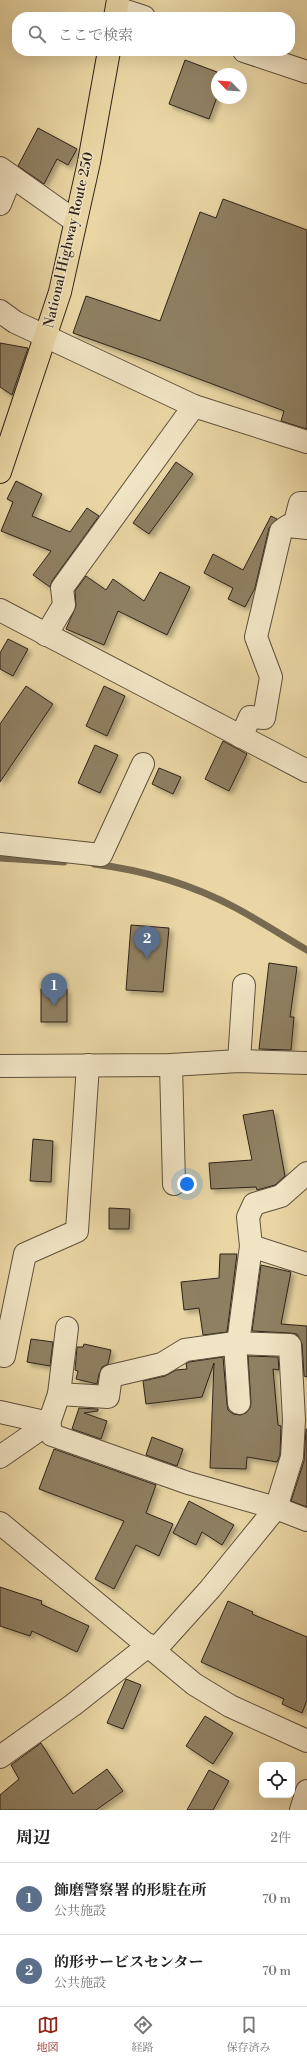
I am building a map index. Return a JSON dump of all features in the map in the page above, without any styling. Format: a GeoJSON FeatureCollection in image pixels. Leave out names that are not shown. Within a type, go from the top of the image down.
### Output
{"type":"FeatureCollection","features":[{"type":"Feature","properties":{"kind":"highway","name":"National Highway Route 250"},"geometry":{"type":"LineString","coordinates":[[0,472],[60,292],[76,221],[108,56]]}},
{"type":"Feature","properties":{"kind":"street"},"geometry":{"type":"LineString","coordinates":[[117,8],[129,12]]}},
{"type":"Feature","properties":{"kind":"street"},"geometry":{"type":"LineString","coordinates":[[259,56],[307,72]]}},
{"type":"Feature","properties":{"kind":"street"},"geometry":{"type":"LineString","coordinates":[[0,204],[6,172],[76,221]]}},
{"type":"Feature","properties":{"kind":"street"},"geometry":{"type":"LineString","coordinates":[[0,311],[15,322],[194,406],[307,442]]}},
{"type":"Feature","properties":{"kind":"street"},"geometry":{"type":"LineString","coordinates":[[46,635],[64,605],[62,588],[194,406]]}},
{"type":"Feature","properties":{"kind":"street"},"geometry":{"type":"LineString","coordinates":[[241,737],[250,717],[264,718],[271,677],[256,637],[281,531],[288,526],[301,527],[300,503],[307,502]]}},
{"type":"Feature","properties":{"kind":"street"},"geometry":{"type":"LineString","coordinates":[[0,610],[307,771]]}},
{"type":"Feature","properties":{"kind":"street"},"geometry":{"type":"LineString","coordinates":[[0,844],[101,855],[143,764]]}},
{"type":"Feature","properties":{"kind":"street"},"geometry":{"type":"LineString","coordinates":[[239,1061],[244,985]]}},
{"type":"Feature","properties":{"kind":"street"},"geometry":{"type":"LineString","coordinates":[[0,1066],[171,1065],[239,1061],[307,1063]]}},
{"type":"Feature","properties":{"kind":"street"},"geometry":{"type":"LineString","coordinates":[[4,1356],[25,1254],[77,1231],[88,1065]]}},
{"type":"Feature","properties":{"kind":"street"},"geometry":{"type":"LineString","coordinates":[[171,1065],[174,1184]]}},
{"type":"Feature","properties":{"kind":"street"},"geometry":{"type":"LineString","coordinates":[[239,1403],[235,1344],[239,1336],[251,1246],[248,1217],[254,1204],[281,1196],[307,1173]]}},
{"type":"Feature","properties":{"kind":"street"},"geometry":{"type":"LineString","coordinates":[[251,1246],[307,1264]]}},
{"type":"Feature","properties":{"kind":"street"},"geometry":{"type":"LineString","coordinates":[[0,1457],[48,1423],[59,1394],[68,1328]]}},
{"type":"Feature","properties":{"kind":"street"},"geometry":{"type":"LineString","coordinates":[[0,1757],[152,1647],[210,1589],[276,1508],[292,1457],[301,1420],[290,1345],[235,1344],[185,1350],[162,1364],[111,1376],[108,1397],[59,1394]]}},
{"type":"Feature","properties":{"kind":"street"},"geometry":{"type":"LineString","coordinates":[[0,1412],[48,1423]]}},
{"type":"Feature","properties":{"kind":"street"},"geometry":{"type":"LineString","coordinates":[[48,1423],[52,1435],[188,1483],[276,1508],[307,1520]]}},
{"type":"Feature","properties":{"kind":"street"},"geometry":{"type":"LineString","coordinates":[[0,1523],[152,1647],[194,1684],[230,1706],[307,1741]]}},
{"type":"Feature","properties":{"kind":"street"},"geometry":{"type":"LineString","coordinates":[[301,1810],[307,1791]]}},
{"type":"Feature","properties":{"kind":"building"},"geometry":{"type":"Polygon","coordinates":[[[185,60],[211,70],[211,104],[214,104],[209,119],[169,104],[185,60]]]}},
{"type":"Feature","properties":{"kind":"building"},"geometry":{"type":"Polygon","coordinates":[[[38,128],[77,149],[68,165],[57,159],[44,184],[18,166],[38,128]]]}},
{"type":"Feature","properties":{"kind":"building"},"geometry":{"type":"Polygon","coordinates":[[[223,199],[307,230],[307,429],[281,421],[284,411],[73,333],[86,296],[160,321],[200,212],[216,218],[223,199]]]}},
{"type":"Feature","properties":{"kind":"building"},"geometry":{"type":"Polygon","coordinates":[[[0,343],[28,348],[12,395],[0,387],[0,343]]]}},
{"type":"Feature","properties":{"kind":"building"},"geometry":{"type":"Polygon","coordinates":[[[176,462],[193,474],[149,534],[133,523],[176,462]]]}},
{"type":"Feature","properties":{"kind":"building"},"geometry":{"type":"Polygon","coordinates":[[[16,481],[42,494],[32,516],[70,532],[87,508],[99,516],[52,581],[50,587],[33,575],[51,551],[1,531],[13,502],[7,499],[16,481]]]}},
{"type":"Feature","properties":{"kind":"building"},"geometry":{"type":"Polygon","coordinates":[[[271,516],[277,519],[269,528],[255,588],[245,607],[228,599],[233,588],[204,573],[213,554],[243,570],[271,516]]]}},
{"type":"Feature","properties":{"kind":"building"},"geometry":{"type":"Polygon","coordinates":[[[160,572],[190,587],[167,635],[118,611],[104,645],[66,629],[76,606],[75,591],[86,576],[106,590],[113,579],[144,601],[160,572]]]}},
{"type":"Feature","properties":{"kind":"building"},"geometry":{"type":"Polygon","coordinates":[[[8,639],[28,649],[13,676],[0,669],[0,653],[8,639]]]}},
{"type":"Feature","properties":{"kind":"building"},"geometry":{"type":"Polygon","coordinates":[[[26,686],[53,704],[0,782],[0,724],[26,686]]]}},
{"type":"Feature","properties":{"kind":"building"},"geometry":{"type":"Polygon","coordinates":[[[104,686],[125,696],[107,736],[86,726],[104,686]]]}},
{"type":"Feature","properties":{"kind":"building"},"geometry":{"type":"Polygon","coordinates":[[[223,741],[247,754],[229,791],[205,779],[223,741]]]}},
{"type":"Feature","properties":{"kind":"building"},"geometry":{"type":"Polygon","coordinates":[[[95,745],[118,755],[100,793],[78,783],[95,745]]]}},
{"type":"Feature","properties":{"kind":"building"},"geometry":{"type":"Polygon","coordinates":[[[159,768],[181,777],[173,794],[152,784],[159,768]]]}},
{"type":"Feature","properties":{"kind":"building"},"geometry":{"type":"Polygon","coordinates":[[[131,925],[169,928],[163,992],[126,990],[131,925]]]}},
{"type":"Feature","properties":{"kind":"building"},"geometry":{"type":"Polygon","coordinates":[[[269,963],[297,967],[290,1017],[294,1017],[291,1050],[259,1049],[269,963]]]}},
{"type":"Feature","properties":{"kind":"building"},"geometry":{"type":"Polygon","coordinates":[[[41,989],[67,989],[67,1022],[41,1022],[41,989]]]}},
{"type":"Feature","properties":{"kind":"building"},"geometry":{"type":"Polygon","coordinates":[[[273,1110],[285,1176],[275,1185],[257,1190],[256,1187],[211,1189],[209,1163],[252,1160],[243,1115],[273,1110]]]}},
{"type":"Feature","properties":{"kind":"building"},"geometry":{"type":"Polygon","coordinates":[[[33,1139],[53,1141],[51,1182],[30,1181],[33,1139]]]}},
{"type":"Feature","properties":{"kind":"building"},"geometry":{"type":"Polygon","coordinates":[[[109,1208],[130,1209],[129,1229],[109,1229],[109,1208]]]}},
{"type":"Feature","properties":{"kind":"building"},"geometry":{"type":"Polygon","coordinates":[[[220,1254],[237,1254],[227,1332],[203,1335],[199,1308],[184,1310],[181,1282],[219,1278],[220,1254]]]}},
{"type":"Feature","properties":{"kind":"building"},"geometry":{"type":"Polygon","coordinates":[[[261,1265],[291,1272],[281,1324],[307,1326],[307,1377],[304,1376],[302,1344],[297,1334],[252,1331],[261,1265]]]}},
{"type":"Feature","properties":{"kind":"building"},"geometry":{"type":"Polygon","coordinates":[[[31,1339],[53,1342],[50,1366],[27,1362],[31,1339]]]}},
{"type":"Feature","properties":{"kind":"building"},"geometry":{"type":"Polygon","coordinates":[[[84,1344],[111,1350],[108,1364],[102,1367],[97,1384],[76,1379],[78,1371],[75,1370],[77,1347],[83,1347],[84,1344]]]}},
{"type":"Feature","properties":{"kind":"building"},"geometry":{"type":"Polygon","coordinates":[[[248,1356],[278,1357],[279,1370],[273,1369],[278,1425],[281,1426],[280,1455],[277,1462],[247,1457],[246,1469],[210,1468],[214,1363],[202,1397],[146,1404],[143,1381],[165,1376],[176,1370],[187,1369],[186,1364],[189,1362],[223,1357],[228,1410],[233,1414],[240,1415],[246,1413],[250,1408],[251,1403],[248,1356]]]}},
{"type":"Feature","properties":{"kind":"building"},"geometry":{"type":"Polygon","coordinates":[[[79,1408],[98,1409],[98,1411],[84,1413],[107,1421],[101,1439],[72,1429],[79,1408]]]}},
{"type":"Feature","properties":{"kind":"building"},"geometry":{"type":"Polygon","coordinates":[[[306,1429],[307,1507],[291,1501],[304,1461],[306,1429]]]}},
{"type":"Feature","properties":{"kind":"building"},"geometry":{"type":"Polygon","coordinates":[[[152,1437],[183,1449],[177,1466],[146,1455],[152,1437]]]}},
{"type":"Feature","properties":{"kind":"building"},"geometry":{"type":"Polygon","coordinates":[[[54,1449],[156,1485],[146,1513],[173,1524],[159,1556],[136,1545],[114,1589],[95,1579],[124,1521],[39,1489],[54,1449]]]}},
{"type":"Feature","properties":{"kind":"building"},"geometry":{"type":"Polygon","coordinates":[[[189,1501],[234,1525],[222,1545],[202,1532],[196,1545],[173,1533],[189,1501]]]}},
{"type":"Feature","properties":{"kind":"building"},"geometry":{"type":"Polygon","coordinates":[[[0,1587],[42,1601],[41,1604],[89,1626],[77,1652],[32,1631],[30,1636],[0,1626],[0,1587]]]}},
{"type":"Feature","properties":{"kind":"building"},"geometry":{"type":"Polygon","coordinates":[[[228,1601],[253,1612],[252,1614],[307,1637],[307,1700],[302,1713],[282,1704],[284,1699],[201,1662],[228,1601]]]}},
{"type":"Feature","properties":{"kind":"building"},"geometry":{"type":"Polygon","coordinates":[[[126,1679],[141,1685],[123,1729],[107,1723],[126,1679]]]}},
{"type":"Feature","properties":{"kind":"building"},"geometry":{"type":"Polygon","coordinates":[[[205,1716],[233,1733],[213,1764],[186,1746],[205,1716]]]}},
{"type":"Feature","properties":{"kind":"building"},"geometry":{"type":"Polygon","coordinates":[[[41,1743],[73,1794],[107,1769],[123,1791],[96,1810],[0,1810],[0,1795],[19,1779],[11,1765],[41,1743]]]}},
{"type":"Feature","properties":{"kind":"building"},"geometry":{"type":"Polygon","coordinates":[[[209,1770],[229,1781],[213,1810],[187,1810],[209,1770]]]}},
{"type":"Feature","properties":{"kind":"waterway"},"geometry":{"type":"LineString","coordinates":[[0,858],[64,862]]}},
{"type":"Feature","properties":{"kind":"waterway"},"geometry":{"type":"LineString","coordinates":[[94,864],[149,874],[202,892],[236,908],[307,950]]}},
{"type":"Feature","properties":{"kind":"place","name":"的形サービスセンター"},"geometry":{"type":"Point","coordinates":[147,959]}},
{"type":"Feature","properties":{"kind":"place","name":"飾磨警察署 的形駐在所"},"geometry":{"type":"Point","coordinates":[54,1006]}}]}
